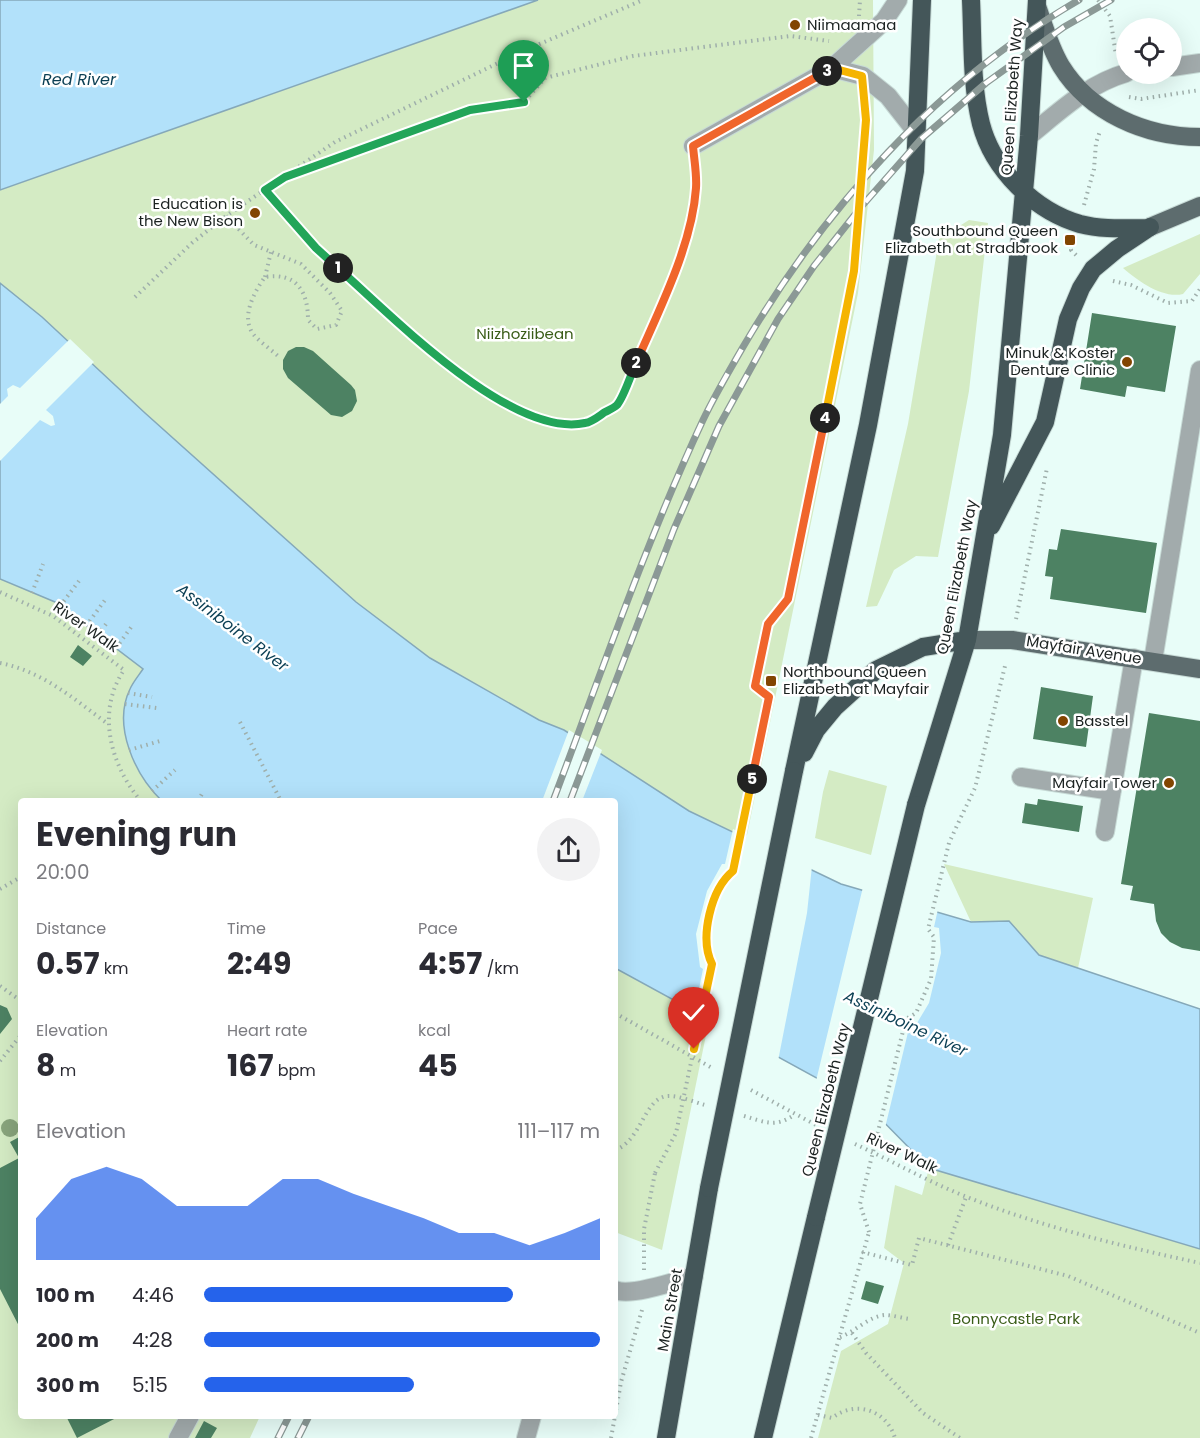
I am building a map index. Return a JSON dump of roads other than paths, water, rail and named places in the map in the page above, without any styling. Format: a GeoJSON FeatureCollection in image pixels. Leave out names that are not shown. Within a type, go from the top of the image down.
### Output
{"type":"FeatureCollection","features":[{"type":"Feature","properties":{"kind":"highway"},"geometry":{"type":"LineString","coordinates":[[794,771],[868,425],[915,171],[922,0]]}},
{"type":"Feature","properties":{"kind":"highway"},"geometry":{"type":"LineString","coordinates":[[971,0],[975,84],[981,124],[995,156],[1023,191],[1052,212],[1079,223],[1118,228],[1150,228]]}},
{"type":"Feature","properties":{"kind":"highway","name":"Queen Elizabeth Way"},"geometry":{"type":"LineString","coordinates":[[763,1438],[916,805],[967,640],[1002,435],[1029,136],[1037,3]]}},
{"type":"Feature","properties":{"kind":"highway"},"geometry":{"type":"LineString","coordinates":[[983,541],[1045,422],[1068,319],[1081,288],[1093,269],[1117,249],[1150,228]]}},
{"type":"Feature","properties":{"kind":"highway"},"geometry":{"type":"LineString","coordinates":[[794,771],[816,730],[835,707],[876,670],[923,647],[967,640]]}},
{"type":"Feature","properties":{"kind":"highway","name":"Main Street"},"geometry":{"type":"LineString","coordinates":[[666,1438],[709,1188],[794,771]]}},
{"type":"Feature","properties":{"kind":"main road"},"geometry":{"type":"LineString","coordinates":[[1037,3],[1061,65],[1083,92],[1112,114],[1145,129],[1172,136],[1200,137]]}},
{"type":"Feature","properties":{"kind":"main road"},"geometry":{"type":"LineString","coordinates":[[1150,228],[1200,206]]}},
{"type":"Feature","properties":{"kind":"main road","name":"Mayfair Avenue"},"geometry":{"type":"LineString","coordinates":[[967,640],[1012,640],[1200,669]]}},
{"type":"Feature","properties":{"kind":"street"},"geometry":{"type":"LineString","coordinates":[[693,146],[832,68],[884,21],[898,0]]}},
{"type":"Feature","properties":{"kind":"street"},"geometry":{"type":"LineString","coordinates":[[1182,66],[1200,63]]}},
{"type":"Feature","properties":{"kind":"street"},"geometry":{"type":"LineString","coordinates":[[832,68],[862,76],[888,96],[917,133]]}},
{"type":"Feature","properties":{"kind":"street"},"geometry":{"type":"LineString","coordinates":[[1029,136],[1083,92],[1116,71]]}},
{"type":"Feature","properties":{"kind":"street"},"geometry":{"type":"LineString","coordinates":[[1153,661],[1200,370]]}},
{"type":"Feature","properties":{"kind":"street"},"geometry":{"type":"LineString","coordinates":[[1105,832],[1134,658]]}},
{"type":"Feature","properties":{"kind":"street"},"geometry":{"type":"LineString","coordinates":[[1021,777],[1112,791]]}},
{"type":"Feature","properties":{"kind":"street"},"geometry":{"type":"LineString","coordinates":[[618,1291],[643,1289],[694,1276]]}},
{"type":"Feature","properties":{"kind":"street"},"geometry":{"type":"LineString","coordinates":[[178,1438],[188,1419]]}},
{"type":"Feature","properties":{"kind":"street"},"geometry":{"type":"LineString","coordinates":[[526,1438],[531,1419]]}},
{"type":"Feature","properties":{"kind":"water","name":"Red River"},"geometry":{"type":"Polygon","coordinates":[[[0,0],[538,0],[0,190],[0,0]]]}},
{"type":"Feature","properties":{"kind":"water","name":"Assiniboine River"},"geometry":{"type":"Polygon","coordinates":[[[0,283],[42,317],[145,413],[356,602],[430,658],[539,720],[564,730],[689,811],[841,884],[971,922],[1009,921],[1039,955],[1200,1009],[1200,1249],[929,1168],[868,1106],[618,970],[618,798],[159,798],[135,764],[125,734],[125,703],[131,686],[143,669],[55,602],[0,579],[0,283]]]}},
{"type":"Feature","properties":{"kind":"railway"},"geometry":{"type":"LineString","coordinates":[[554,798],[624,609],[682,467],[717,392],[775,295],[810,245],[848,197],[888,152],[932,109],[978,69],[1027,33],[1079,0]]}},
{"type":"Feature","properties":{"kind":"railway"},"geometry":{"type":"LineString","coordinates":[[571,798],[674,529],[719,426],[778,319],[814,266],[861,207],[921,139],[986,83],[1064,27],[1111,0]]}},
{"type":"Feature","properties":{"kind":"railway"},"geometry":{"type":"LineString","coordinates":[[278,1438],[288,1419]]}},
{"type":"Feature","properties":{"kind":"railway"},"geometry":{"type":"LineString","coordinates":[[298,1438],[308,1419]]}},
{"type":"Feature","properties":{"kind":"place","name":"Niimaamaa"},"geometry":{"type":"Point","coordinates":[795,25]}},
{"type":"Feature","properties":{"kind":"place","name":"Education is the New Bison"},"geometry":{"type":"Point","coordinates":[255,213]}},
{"type":"Feature","properties":{"kind":"place","name":"Southbound Queen Elizabeth at Stradbrook"},"geometry":{"type":"Point","coordinates":[1070,240]}},
{"type":"Feature","properties":{"kind":"place","name":"Minuk & Koster Denture Clinic"},"geometry":{"type":"Point","coordinates":[1127,362]}},
{"type":"Feature","properties":{"kind":"place","name":"Northbound Queen Elizabeth at Mayfair"},"geometry":{"type":"Point","coordinates":[771,681]}},
{"type":"Feature","properties":{"kind":"place","name":"Basstel"},"geometry":{"type":"Point","coordinates":[1063,721]}},
{"type":"Feature","properties":{"kind":"place","name":"Mayfair Tower"},"geometry":{"type":"Point","coordinates":[1169,783]}},
{"type":"Feature","properties":{"kind":"park label","name":"Niizhoziibean"},"geometry":{"type":"Point","coordinates":[525,334]}},
{"type":"Feature","properties":{"kind":"park label","name":"Bonnycastle Park"},"geometry":{"type":"Point","coordinates":[1016,1319]}}]}
